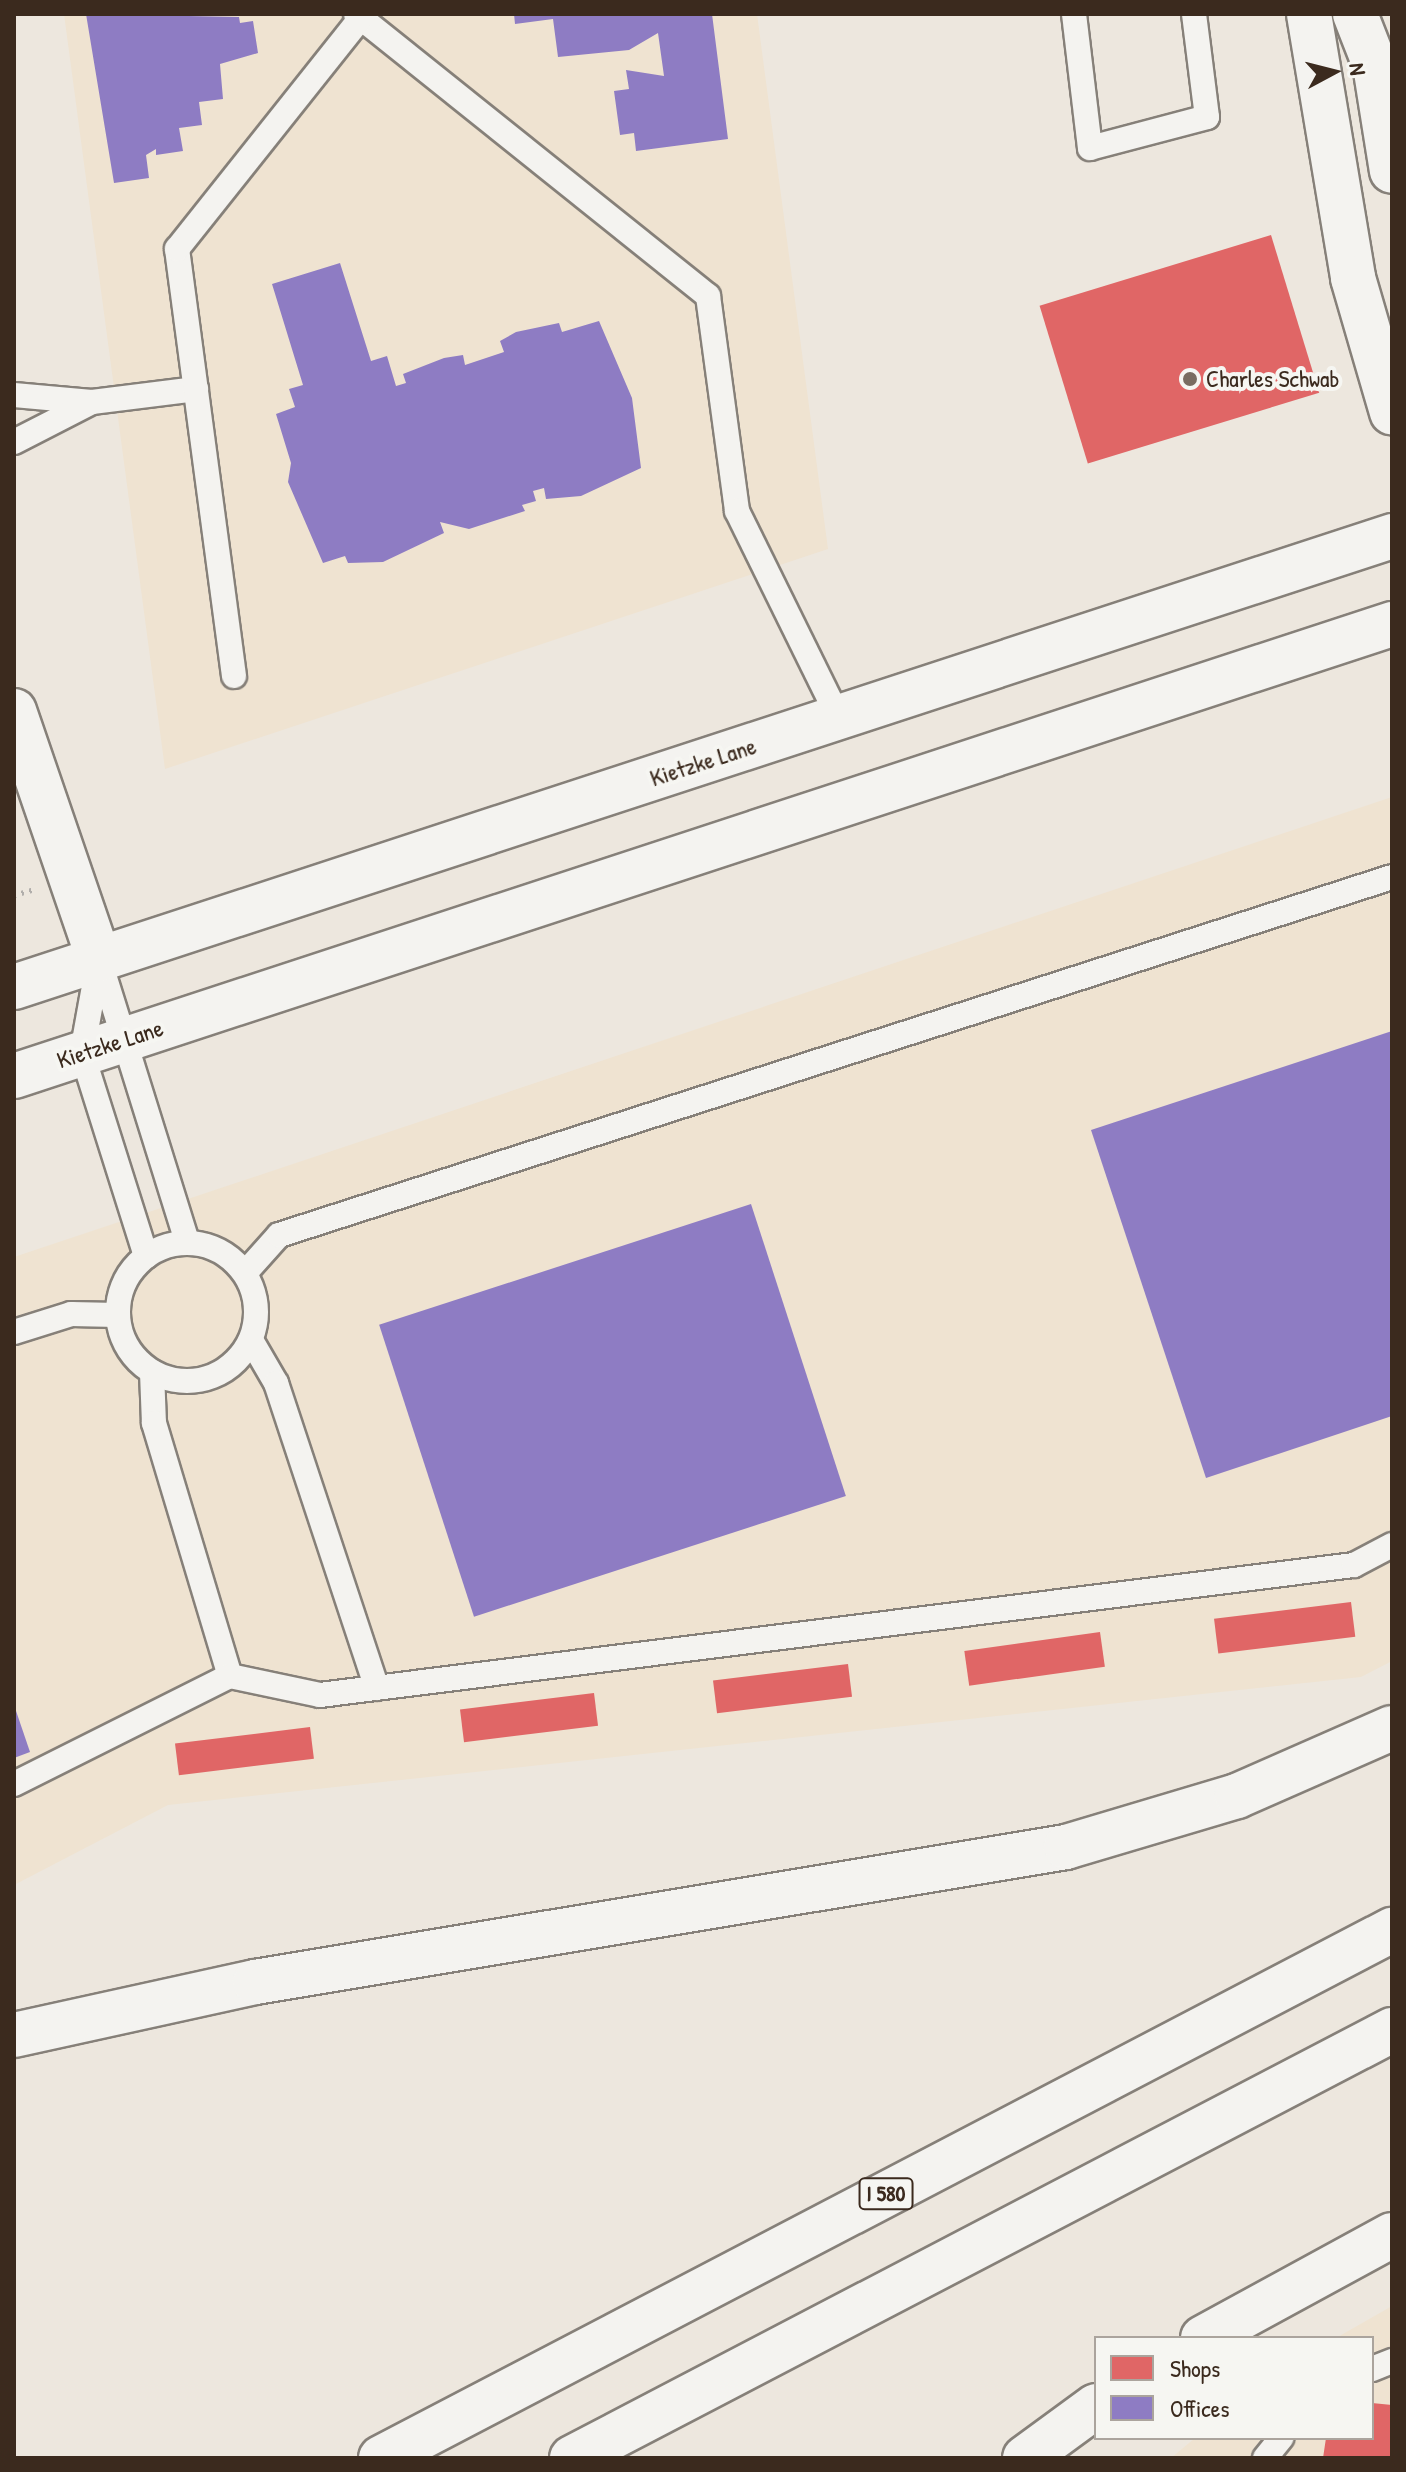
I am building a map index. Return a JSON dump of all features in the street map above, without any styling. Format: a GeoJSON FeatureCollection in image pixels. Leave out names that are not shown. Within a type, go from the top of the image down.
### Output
{"type":"FeatureCollection","features":[{"type":"Feature","properties":{"kind":"main road"},"geometry":{"type":"LineString","coordinates":[[1309,14],[1353,278],[1392,412]]}},
{"type":"Feature","properties":{"kind":"main road"},"geometry":{"type":"LineString","coordinates":[[1355,14],[1375,65],[1392,171]]}},
{"type":"Feature","properties":{"kind":"main road","name":"Kietzke Lane"},"geometry":{"type":"LineString","coordinates":[[14,987],[1392,536]]}},
{"type":"Feature","properties":{"kind":"main road","name":"Kietzke Lane"},"geometry":{"type":"LineString","coordinates":[[14,1076],[1392,624]]}},
{"type":"Feature","properties":{"kind":"main road"},"geometry":{"type":"LineString","coordinates":[[14,711],[99,959]]}},
{"type":"Feature","properties":{"kind":"main road"},"geometry":{"type":"LineString","coordinates":[[14,2035],[255,1982],[1066,1847],[1237,1796],[1392,1728]]}},
{"type":"Feature","properties":{"kind":"main road","name":"I 580"},"geometry":{"type":"LineString","coordinates":[[381,2458],[1392,1930]]}},
{"type":"Feature","properties":{"kind":"main road"},"geometry":{"type":"LineString","coordinates":[[572,2458],[1392,2030]]}},
{"type":"Feature","properties":{"kind":"main road"},"geometry":{"type":"LineString","coordinates":[[1207,2336],[1392,2235]]}},
{"type":"Feature","properties":{"kind":"main road"},"geometry":{"type":"LineString","coordinates":[[1025,2458],[1094,2407]]}},
{"type":"Feature","properties":{"kind":"lane"},"geometry":{"type":"LineString","coordinates":[[1074,14],[1090,148],[1207,117],[1194,14]]}},
{"type":"Feature","properties":{"kind":"lane"},"geometry":{"type":"LineString","coordinates":[[234,676],[177,249],[361,15],[708,296],[737,511],[839,718]]}},
{"type":"Feature","properties":{"kind":"lane"},"geometry":{"type":"LineString","coordinates":[[14,395],[92,402],[196,389]]}},
{"type":"Feature","properties":{"kind":"lane"},"geometry":{"type":"LineString","coordinates":[[14,442],[92,402]]}},
{"type":"Feature","properties":{"kind":"lane"},"geometry":{"type":"LineString","coordinates":[[245,1273],[279,1235],[1392,877]]}},
{"type":"Feature","properties":{"kind":"lane"},"geometry":{"type":"LineString","coordinates":[[99,959],[127,1039],[187,1242]]}},
{"type":"Feature","properties":{"kind":"lane"},"geometry":{"type":"LineString","coordinates":[[99,959],[82,1053],[146,1256]]}},
{"type":"Feature","properties":{"kind":"lane"},"geometry":{"type":"LineString","coordinates":[[187,1242],[210,1246],[245,1273],[257,1317],[251,1340],[220,1374],[174,1381],[152,1372],[134,1357],[117,1315],[120,1292],[146,1256],[187,1242]]}},
{"type":"Feature","properties":{"kind":"lane"},"geometry":{"type":"LineString","coordinates":[[14,1332],[71,1314],[117,1315]]}},
{"type":"Feature","properties":{"kind":"lane"},"geometry":{"type":"LineString","coordinates":[[251,1340],[276,1383],[377,1688]]}},
{"type":"Feature","properties":{"kind":"lane"},"geometry":{"type":"LineString","coordinates":[[152,1372],[154,1423],[230,1676]]}},
{"type":"Feature","properties":{"kind":"lane"},"geometry":{"type":"LineString","coordinates":[[14,1784],[230,1676],[320,1695],[1354,1565],[1392,1545]]}},
{"type":"Feature","properties":{"kind":"lane"},"geometry":{"type":"LineString","coordinates":[[1265,2458],[1279,2440]]}},
{"type":"Feature","properties":{"kind":"shaded area"},"geometry":{"type":"Polygon","coordinates":[[[64,14],[757,14],[828,549],[165,769],[64,14]]]}},
{"type":"Feature","properties":{"kind":"shaded area"},"geometry":{"type":"Polygon","coordinates":[[[1392,797],[1392,1661],[1361,1677],[168,1805],[14,1885],[14,1257],[1392,797]]]}},
{"type":"Feature","properties":{"kind":"shaded area"},"geometry":{"type":"Polygon","coordinates":[[[1392,2306],[1392,2458],[1171,2458],[1193,2440],[1374,2440],[1374,2336],[1340,2336],[1392,2306]]]}},
{"type":"Feature","properties":{"kind":"building: Shops"},"geometry":{"type":"Polygon","coordinates":[[[1271,235],[1319,393],[1088,464],[1040,306],[1271,235]]]}},
{"type":"Feature","properties":{"kind":"building: Shops"},"geometry":{"type":"Polygon","coordinates":[[[1351,1602],[1355,1637],[1218,1654],[1214,1619],[1351,1602]]]}},
{"type":"Feature","properties":{"kind":"building: Shops"},"geometry":{"type":"Polygon","coordinates":[[[1100,1632],[1105,1667],[969,1686],[964,1651],[1100,1632]]]}},
{"type":"Feature","properties":{"kind":"building: Shops"},"geometry":{"type":"Polygon","coordinates":[[[848,1664],[852,1697],[717,1713],[713,1681],[848,1664]]]}},
{"type":"Feature","properties":{"kind":"building: Shops"},"geometry":{"type":"Polygon","coordinates":[[[594,1693],[598,1726],[464,1742],[460,1709],[594,1693]]]}},
{"type":"Feature","properties":{"kind":"building: Shops"},"geometry":{"type":"Polygon","coordinates":[[[310,1727],[314,1759],[179,1775],[175,1744],[310,1727]]]}},
{"type":"Feature","properties":{"kind":"building: Shops"},"geometry":{"type":"Polygon","coordinates":[[[1374,2403],[1392,2405],[1392,2458],[1323,2458],[1326,2440],[1374,2440],[1374,2403]]]}},
{"type":"Feature","properties":{"kind":"building: Offices"},"geometry":{"type":"Polygon","coordinates":[[[86,14],[239,17],[240,23],[253,21],[258,53],[220,64],[223,99],[199,102],[202,125],[179,128],[183,151],[156,155],[156,149],[146,155],[149,178],[114,183],[86,14]]]}},
{"type":"Feature","properties":{"kind":"building: Offices"},"geometry":{"type":"Polygon","coordinates":[[[514,14],[712,14],[728,139],[636,151],[634,133],[620,135],[614,91],[629,89],[626,70],[664,76],[658,33],[629,50],[558,57],[553,19],[515,24],[514,14]]]}},
{"type":"Feature","properties":{"kind":"building: Offices"},"geometry":{"type":"Polygon","coordinates":[[[340,263],[371,361],[387,356],[396,386],[406,383],[403,374],[444,358],[463,355],[465,365],[504,352],[500,341],[516,332],[559,323],[562,332],[599,321],[632,398],[641,468],[581,496],[546,499],[544,488],[533,491],[536,501],[522,505],[525,511],[469,529],[440,522],[444,533],[383,562],[348,563],[345,556],[323,563],[288,482],[291,463],[276,414],[295,407],[289,389],[303,385],[272,284],[340,263]]]}},
{"type":"Feature","properties":{"kind":"building: Offices"},"geometry":{"type":"Polygon","coordinates":[[[1392,1031],[1392,1416],[1206,1478],[1091,1130],[1392,1031]]]}},
{"type":"Feature","properties":{"kind":"building: Offices"},"geometry":{"type":"Polygon","coordinates":[[[751,1204],[846,1496],[474,1617],[379,1325],[751,1204]]]}},
{"type":"Feature","properties":{"kind":"building: Offices"},"geometry":{"type":"Polygon","coordinates":[[[14,1705],[30,1752],[14,1758],[14,1705]]]}},
{"type":"Feature","properties":{"kind":"place","name":"Charles Schwab"},"geometry":{"type":"Point","coordinates":[1190,379]}}]}
